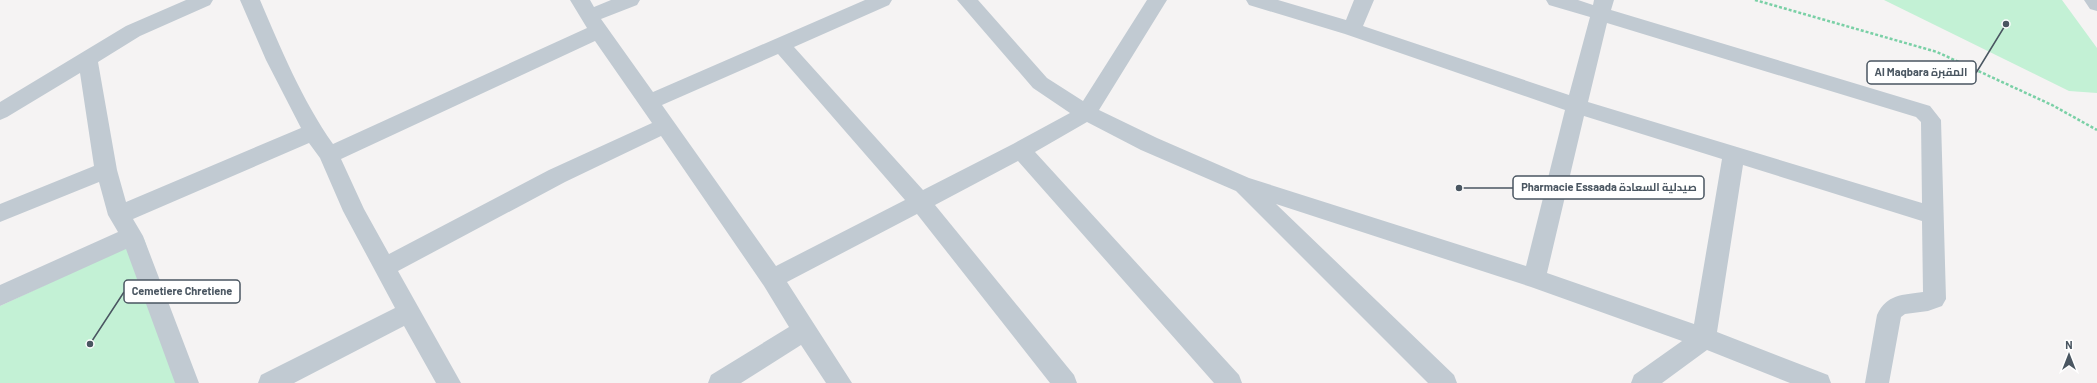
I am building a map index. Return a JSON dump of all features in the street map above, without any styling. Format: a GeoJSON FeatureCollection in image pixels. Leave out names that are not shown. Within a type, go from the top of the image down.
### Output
{"type":"FeatureCollection","features":[{"type":"Feature","properties":{"kind":"street"},"geometry":{"type":"LineString","coordinates":[[0,112],[88,60],[133,31],[203,0]]}},
{"type":"Feature","properties":{"kind":"street"},"geometry":{"type":"LineString","coordinates":[[250,0],[276,60],[313,132],[329,156],[354,212],[408,312],[449,383]]}},
{"type":"Feature","properties":{"kind":"street"},"geometry":{"type":"LineString","coordinates":[[329,156],[589,16],[630,0]]}},
{"type":"Feature","properties":{"kind":"street"},"geometry":{"type":"LineString","coordinates":[[650,102],[882,0]]}},
{"type":"Feature","properties":{"kind":"street"},"geometry":{"type":"LineString","coordinates":[[968,0],[1040,83],[1086,113],[1149,144],[1242,184],[1534,278],[1704,338],[1819,383]]}},
{"type":"Feature","properties":{"kind":"street"},"geometry":{"type":"LineString","coordinates":[[772,279],[921,203],[1021,150],[1086,113],[1157,0]]}},
{"type":"Feature","properties":{"kind":"street"},"geometry":{"type":"LineString","coordinates":[[1256,0],[1352,29],[1577,106],[1933,215]]}},
{"type":"Feature","properties":{"kind":"street"},"geometry":{"type":"LineString","coordinates":[[1352,29],[1364,0]]}},
{"type":"Feature","properties":{"kind":"street"},"geometry":{"type":"LineString","coordinates":[[1556,0],[1602,7],[1923,112],[1931,120],[1934,299],[1926,303],[1899,304],[1893,307],[1889,315],[1877,383]]}},
{"type":"Feature","properties":{"kind":"street"},"geometry":{"type":"LineString","coordinates":[[2094,0],[2097,4]]}},
{"type":"Feature","properties":{"kind":"street"},"geometry":{"type":"LineString","coordinates":[[1534,278],[1602,7]]}},
{"type":"Feature","properties":{"kind":"street"},"geometry":{"type":"LineString","coordinates":[[589,16],[772,279],[840,383]]}},
{"type":"Feature","properties":{"kind":"street"},"geometry":{"type":"LineString","coordinates":[[781,45],[921,203],[1065,383]]}},
{"type":"Feature","properties":{"kind":"street"},"geometry":{"type":"LineString","coordinates":[[88,60],[106,170],[119,216],[132,236],[187,383]]}},
{"type":"Feature","properties":{"kind":"street"},"geometry":{"type":"LineString","coordinates":[[384,267],[557,176],[666,125]]}},
{"type":"Feature","properties":{"kind":"street"},"geometry":{"type":"LineString","coordinates":[[119,216],[313,132]]}},
{"type":"Feature","properties":{"kind":"street"},"geometry":{"type":"LineString","coordinates":[[1021,150],[1230,383]]}},
{"type":"Feature","properties":{"kind":"street"},"geometry":{"type":"LineString","coordinates":[[1648,381],[1704,338],[1734,154]]}},
{"type":"Feature","properties":{"kind":"street"},"geometry":{"type":"LineString","coordinates":[[0,213],[106,170]]}},
{"type":"Feature","properties":{"kind":"street"},"geometry":{"type":"LineString","coordinates":[[1242,184],[1444,383]]}},
{"type":"Feature","properties":{"kind":"street"},"geometry":{"type":"LineString","coordinates":[[0,296],[132,236]]}},
{"type":"Feature","properties":{"kind":"street"},"geometry":{"type":"LineString","coordinates":[[270,383],[408,312]]}},
{"type":"Feature","properties":{"kind":"street"},"geometry":{"type":"LineString","coordinates":[[720,383],[804,330]]}},
{"type":"Feature","properties":{"kind":"path"},"geometry":{"type":"LineString","coordinates":[[1755,0],[1815,16],[1855,30],[1936,52],[2052,105],[2097,130]]}},
{"type":"Feature","properties":{"kind":"green space"},"geometry":{"type":"Polygon","coordinates":[[[1884,0],[2062,0],[2097,48],[2097,93],[2069,91],[1884,0]]]}},
{"type":"Feature","properties":{"kind":"green space"},"geometry":{"type":"Polygon","coordinates":[[[144,239],[194,383],[0,383],[0,306],[144,239]]]}},
{"type":"Feature","properties":{"kind":"place","name":"Al Maqbara المقبرة"},"geometry":{"type":"Point","coordinates":[2006,24]}},
{"type":"Feature","properties":{"kind":"place","name":"Pharmacie Essaada صيدلية السعادة"},"geometry":{"type":"Point","coordinates":[1459,188]}},
{"type":"Feature","properties":{"kind":"place","name":"Cemetiere Chretiene"},"geometry":{"type":"Point","coordinates":[90,344]}}]}
